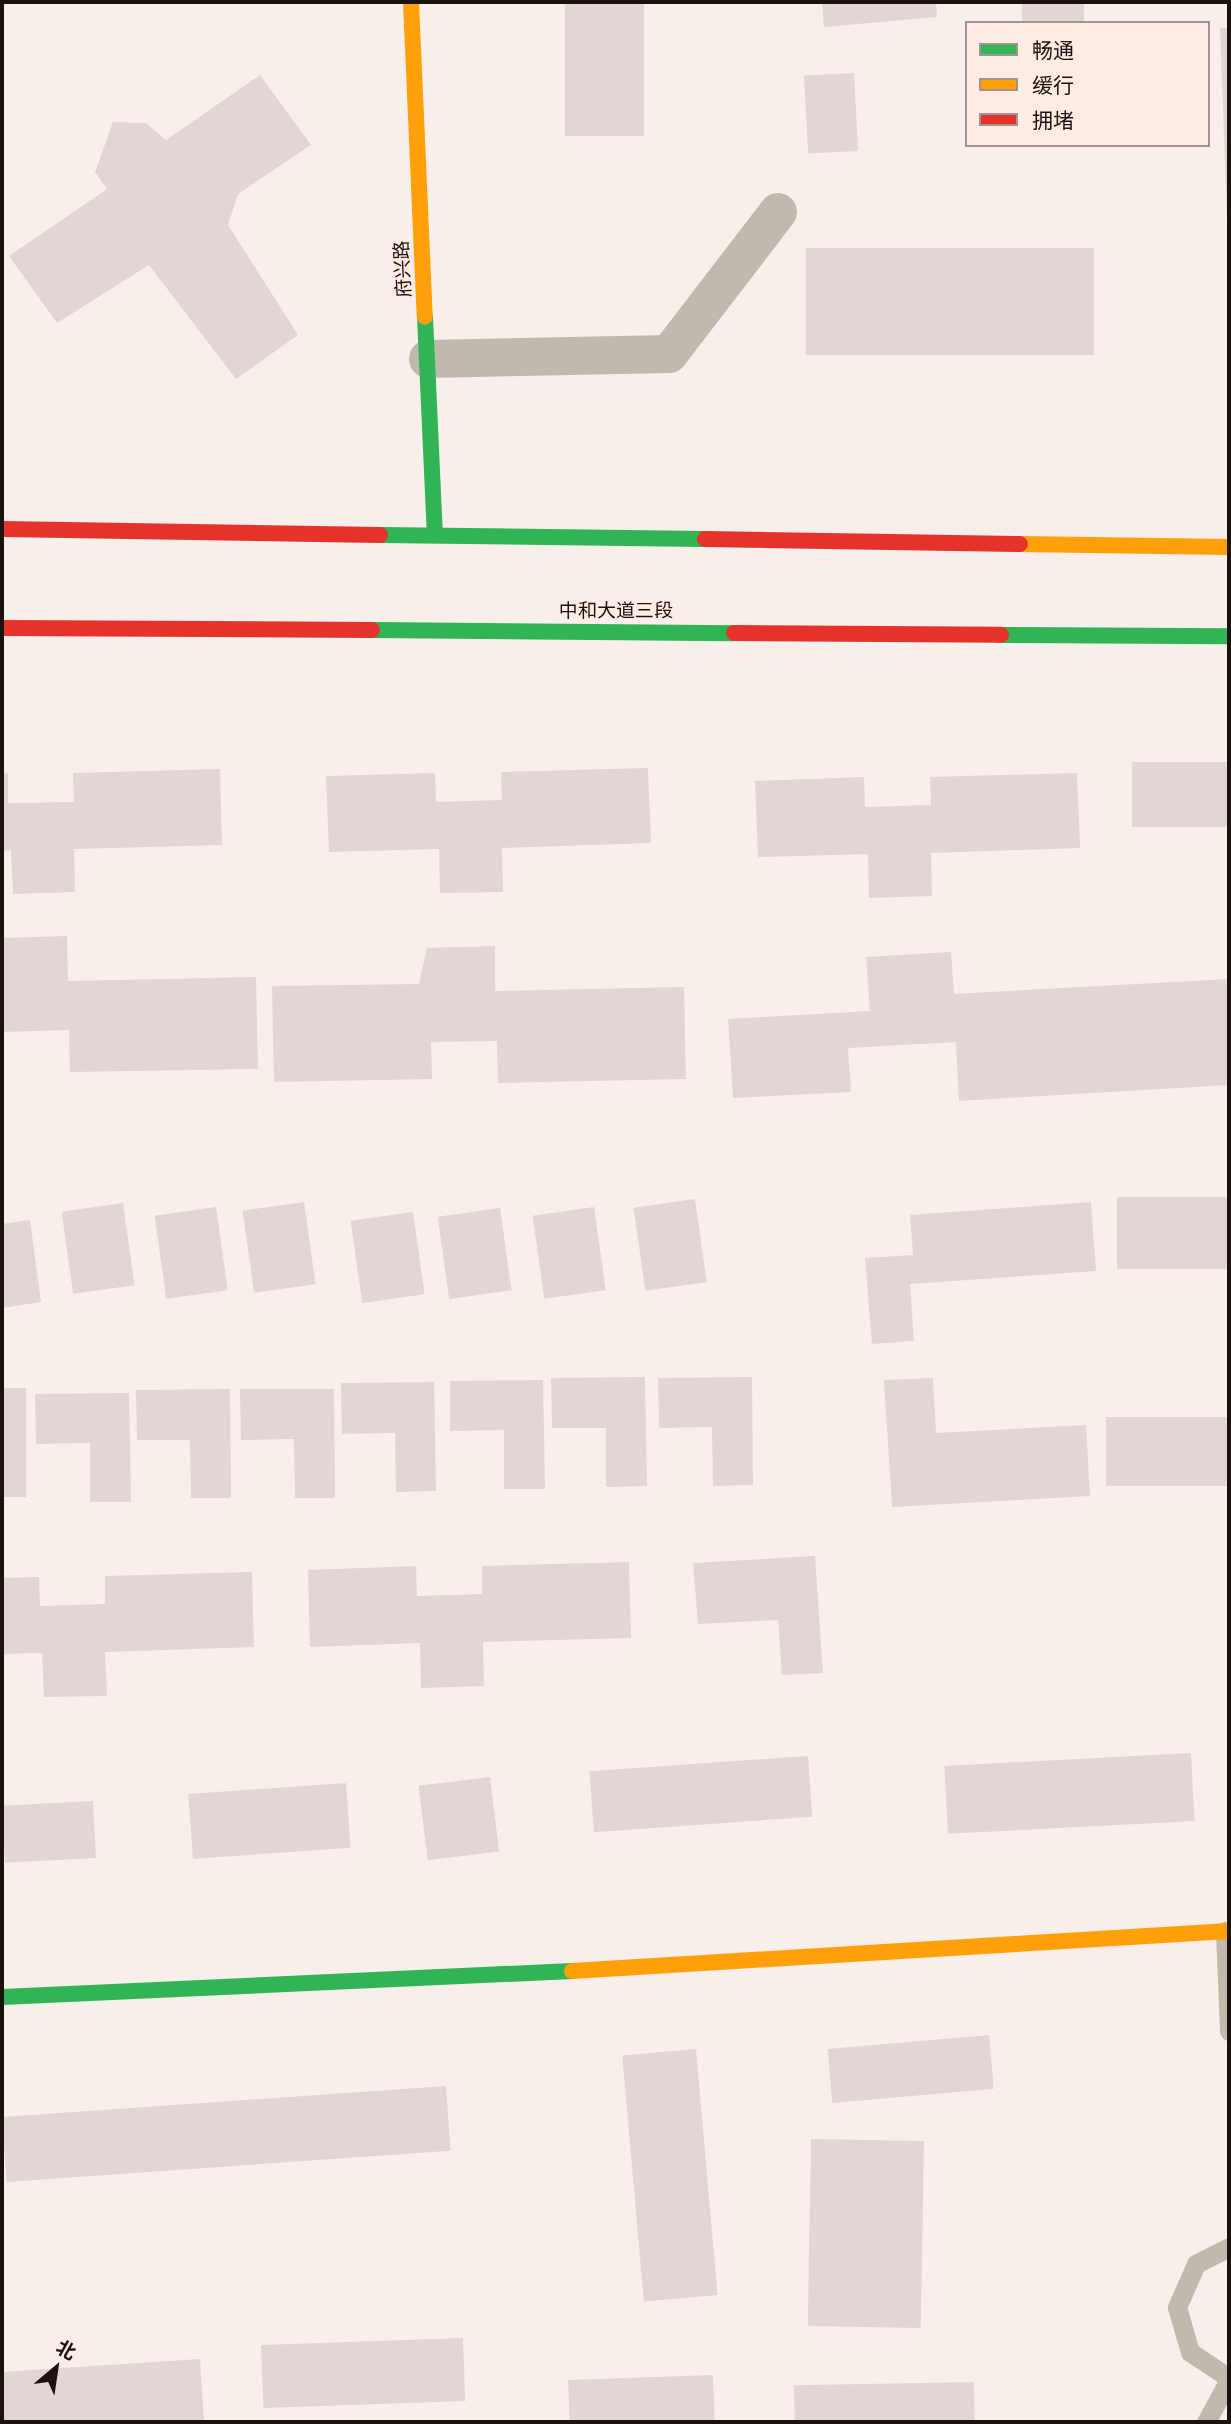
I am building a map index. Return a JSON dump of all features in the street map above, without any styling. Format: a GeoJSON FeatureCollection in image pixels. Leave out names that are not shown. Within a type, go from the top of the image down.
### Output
{"type":"FeatureCollection","features":[{"type":"Feature","properties":{"kind":"main road","name":"府兴路"},"geometry":{"type":"LineString","coordinates":[[411,2],[435,535]]}},
{"type":"Feature","properties":{"kind":"main road"},"geometry":{"type":"LineString","coordinates":[[2,529],[1229,547]]}},
{"type":"Feature","properties":{"kind":"main road","name":"中和大道三段"},"geometry":{"type":"LineString","coordinates":[[2,628],[1229,636]]}},
{"type":"Feature","properties":{"kind":"main road"},"geometry":{"type":"LineString","coordinates":[[2,1997],[581,1971],[1227,1931]]}},
{"type":"Feature","properties":{"kind":"street"},"geometry":{"type":"LineString","coordinates":[[428,359],[669,354],[778,212]]}},
{"type":"Feature","properties":{"kind":"lane"},"geometry":{"type":"LineString","coordinates":[[1227,1931],[1229,2031]]}},
{"type":"Feature","properties":{"kind":"lane"},"geometry":{"type":"LineString","coordinates":[[1206,2422],[1229,2379],[1190,2352],[1177,2307],[1196,2264],[1229,2247]]}},
{"type":"Feature","properties":{"kind":"building"},"geometry":{"type":"Polygon","coordinates":[[[565,2],[644,2],[644,136],[565,136],[565,2]]]}},
{"type":"Feature","properties":{"kind":"building"},"geometry":{"type":"Polygon","coordinates":[[[822,2],[936,2],[937,17],[824,27],[822,2]]]}},
{"type":"Feature","properties":{"kind":"building"},"geometry":{"type":"Polygon","coordinates":[[[1022,2],[1084,2],[1084,21],[1022,21],[1022,2]]]}},
{"type":"Feature","properties":{"kind":"building"},"geometry":{"type":"Polygon","coordinates":[[[1220,28],[1229,28],[1229,220],[1227,220],[1220,28]]]}},
{"type":"Feature","properties":{"kind":"building"},"geometry":{"type":"Polygon","coordinates":[[[854,73],[858,151],[808,154],[804,76],[854,73]]]}},
{"type":"Feature","properties":{"kind":"building"},"geometry":{"type":"Polygon","coordinates":[[[260,75],[311,145],[238,194],[228,225],[298,335],[236,379],[149,265],[57,323],[9,256],[107,189],[95,172],[113,122],[146,123],[166,140],[260,75]]]}},
{"type":"Feature","properties":{"kind":"building"},"geometry":{"type":"Polygon","coordinates":[[[806,248],[1094,248],[1094,355],[806,355],[806,248]]]}},
{"type":"Feature","properties":{"kind":"building"},"geometry":{"type":"Polygon","coordinates":[[[1132,762],[1229,762],[1229,827],[1132,827],[1132,762]]]}},
{"type":"Feature","properties":{"kind":"building"},"geometry":{"type":"Polygon","coordinates":[[[648,768],[651,843],[502,848],[503,892],[440,893],[439,849],[329,852],[326,776],[435,773],[436,802],[502,800],[501,772],[648,768]]]}},
{"type":"Feature","properties":{"kind":"building"},"geometry":{"type":"Polygon","coordinates":[[[220,769],[222,845],[74,849],[75,892],[13,894],[11,850],[2,851],[2,774],[8,773],[8,803],[74,802],[73,773],[220,769]]]}},
{"type":"Feature","properties":{"kind":"building"},"geometry":{"type":"Polygon","coordinates":[[[1077,773],[1080,848],[931,853],[932,896],[869,898],[868,854],[758,857],[755,781],[864,777],[865,807],[931,805],[930,777],[1077,773]]]}},
{"type":"Feature","properties":{"kind":"building"},"geometry":{"type":"Polygon","coordinates":[[[67,936],[68,981],[256,977],[258,1069],[70,1072],[69,1030],[2,1032],[2,938],[67,936]]]}},
{"type":"Feature","properties":{"kind":"building"},"geometry":{"type":"Polygon","coordinates":[[[495,946],[495,991],[684,987],[686,1079],[498,1083],[497,1041],[431,1042],[432,1079],[274,1082],[272,986],[419,984],[427,948],[495,946]]]}},
{"type":"Feature","properties":{"kind":"building"},"geometry":{"type":"Polygon","coordinates":[[[951,952],[954,994],[1229,979],[1229,1085],[959,1101],[956,1042],[848,1048],[851,1092],[733,1098],[728,1019],[870,1011],[866,957],[951,952]]]}},
{"type":"Feature","properties":{"kind":"building"},"geometry":{"type":"Polygon","coordinates":[[[1117,1197],[1229,1197],[1229,1269],[1117,1269],[1117,1197]]]}},
{"type":"Feature","properties":{"kind":"building"},"geometry":{"type":"Polygon","coordinates":[[[695,1199],[707,1282],[645,1291],[634,1208],[695,1199]]]}},
{"type":"Feature","properties":{"kind":"building"},"geometry":{"type":"Polygon","coordinates":[[[304,1202],[316,1284],[254,1293],[243,1211],[304,1202]]]}},
{"type":"Feature","properties":{"kind":"building"},"geometry":{"type":"Polygon","coordinates":[[[1091,1202],[1096,1271],[910,1284],[914,1341],[872,1344],[865,1258],[913,1255],[910,1215],[1091,1202]]]}},
{"type":"Feature","properties":{"kind":"building"},"geometry":{"type":"Polygon","coordinates":[[[123,1203],[135,1285],[73,1294],[62,1212],[123,1203]]]}},
{"type":"Feature","properties":{"kind":"building"},"geometry":{"type":"Polygon","coordinates":[[[216,1207],[228,1290],[166,1299],[155,1216],[216,1207]]]}},
{"type":"Feature","properties":{"kind":"building"},"geometry":{"type":"Polygon","coordinates":[[[594,1207],[606,1290],[544,1299],[533,1216],[594,1207]]]}},
{"type":"Feature","properties":{"kind":"building"},"geometry":{"type":"Polygon","coordinates":[[[500,1208],[512,1290],[449,1299],[438,1217],[500,1208]]]}},
{"type":"Feature","properties":{"kind":"building"},"geometry":{"type":"Polygon","coordinates":[[[413,1212],[425,1294],[362,1303],[351,1221],[413,1212]]]}},
{"type":"Feature","properties":{"kind":"building"},"geometry":{"type":"Polygon","coordinates":[[[30,1220],[41,1302],[2,1308],[2,1224],[30,1220]]]}},
{"type":"Feature","properties":{"kind":"building"},"geometry":{"type":"Polygon","coordinates":[[[645,1377],[647,1486],[606,1487],[606,1428],[552,1428],[551,1378],[645,1377]]]}},
{"type":"Feature","properties":{"kind":"building"},"geometry":{"type":"Polygon","coordinates":[[[752,1377],[753,1485],[713,1486],[712,1427],[659,1428],[658,1378],[752,1377]]]}},
{"type":"Feature","properties":{"kind":"building"},"geometry":{"type":"Polygon","coordinates":[[[933,1378],[936,1433],[1086,1425],[1090,1496],[892,1507],[884,1380],[933,1378]]]}},
{"type":"Feature","properties":{"kind":"building"},"geometry":{"type":"Polygon","coordinates":[[[543,1380],[545,1489],[504,1489],[504,1430],[450,1431],[450,1381],[543,1380]]]}},
{"type":"Feature","properties":{"kind":"building"},"geometry":{"type":"Polygon","coordinates":[[[434,1382],[436,1491],[396,1492],[395,1433],[342,1434],[341,1383],[434,1382]]]}},
{"type":"Feature","properties":{"kind":"building"},"geometry":{"type":"Polygon","coordinates":[[[2,1388],[26,1388],[26,1497],[2,1497],[2,1388]]]}},
{"type":"Feature","properties":{"kind":"building"},"geometry":{"type":"Polygon","coordinates":[[[230,1389],[231,1498],[191,1498],[190,1440],[137,1440],[136,1390],[230,1389]]]}},
{"type":"Feature","properties":{"kind":"building"},"geometry":{"type":"Polygon","coordinates":[[[240,1389],[334,1389],[335,1498],[295,1498],[294,1439],[241,1440],[240,1389]]]}},
{"type":"Feature","properties":{"kind":"building"},"geometry":{"type":"Polygon","coordinates":[[[129,1393],[131,1502],[90,1502],[90,1443],[36,1444],[35,1394],[129,1393]]]}},
{"type":"Feature","properties":{"kind":"building"},"geometry":{"type":"Polygon","coordinates":[[[1106,1417],[1229,1417],[1229,1486],[1106,1486],[1106,1417]]]}},
{"type":"Feature","properties":{"kind":"building"},"geometry":{"type":"Polygon","coordinates":[[[815,1556],[823,1673],[782,1675],[778,1620],[698,1624],[693,1563],[815,1556]]]}},
{"type":"Feature","properties":{"kind":"building"},"geometry":{"type":"Polygon","coordinates":[[[629,1562],[631,1638],[483,1642],[484,1686],[421,1688],[420,1643],[310,1647],[308,1570],[416,1566],[417,1596],[482,1594],[482,1566],[629,1562]]]}},
{"type":"Feature","properties":{"kind":"building"},"geometry":{"type":"Polygon","coordinates":[[[252,1572],[254,1647],[105,1652],[107,1696],[44,1697],[42,1653],[2,1654],[2,1578],[39,1577],[40,1606],[105,1604],[105,1576],[252,1572]]]}},
{"type":"Feature","properties":{"kind":"building"},"geometry":{"type":"Polygon","coordinates":[[[1191,1753],[1195,1821],[948,1834],[944,1766],[1191,1753]]]}},
{"type":"Feature","properties":{"kind":"building"},"geometry":{"type":"Polygon","coordinates":[[[808,1756],[812,1817],[594,1832],[590,1771],[808,1756]]]}},
{"type":"Feature","properties":{"kind":"building"},"geometry":{"type":"Polygon","coordinates":[[[490,1777],[499,1851],[428,1860],[419,1786],[490,1777]]]}},
{"type":"Feature","properties":{"kind":"building"},"geometry":{"type":"Polygon","coordinates":[[[346,1783],[351,1848],[193,1859],[188,1794],[346,1783]]]}},
{"type":"Feature","properties":{"kind":"building"},"geometry":{"type":"Polygon","coordinates":[[[93,1801],[96,1858],[5,1863],[2,1806],[93,1801]]]}},
{"type":"Feature","properties":{"kind":"building"},"geometry":{"type":"Polygon","coordinates":[[[989,2035],[994,2089],[832,2103],[828,2049],[989,2035]]]}},
{"type":"Feature","properties":{"kind":"building"},"geometry":{"type":"Polygon","coordinates":[[[696,2049],[718,2295],[644,2302],[622,2055],[696,2049]]]}},
{"type":"Feature","properties":{"kind":"building"},"geometry":{"type":"Polygon","coordinates":[[[446,2086],[451,2151],[7,2182],[2,2117],[446,2086]]]}},
{"type":"Feature","properties":{"kind":"building"},"geometry":{"type":"Polygon","coordinates":[[[811,2139],[924,2141],[921,2328],[808,2326],[811,2139]]]}},
{"type":"Feature","properties":{"kind":"building"},"geometry":{"type":"Polygon","coordinates":[[[463,2338],[465,2401],[263,2408],[261,2345],[463,2338]]]}},
{"type":"Feature","properties":{"kind":"building"},"geometry":{"type":"Polygon","coordinates":[[[200,2359],[204,2421],[2,2422],[2,2372],[200,2359]]]}},
{"type":"Feature","properties":{"kind":"building"},"geometry":{"type":"Polygon","coordinates":[[[713,2375],[715,2422],[570,2422],[568,2380],[713,2375]]]}},
{"type":"Feature","properties":{"kind":"building"},"geometry":{"type":"Polygon","coordinates":[[[974,2382],[975,2422],[795,2422],[794,2385],[974,2382]]]}},
{"type":"Feature","properties":{"kind":"traffic: fast"},"geometry":{"type":"LineString","coordinates":[[425,317],[435,535]]}},
{"type":"Feature","properties":{"kind":"traffic: fast"},"geometry":{"type":"LineString","coordinates":[[380,535],[705,539]]}},
{"type":"Feature","properties":{"kind":"traffic: fast"},"geometry":{"type":"LineString","coordinates":[[372,630],[734,633]]}},
{"type":"Feature","properties":{"kind":"traffic: fast"},"geometry":{"type":"LineString","coordinates":[[1001,635],[1229,636]]}},
{"type":"Feature","properties":{"kind":"traffic: fast"},"geometry":{"type":"LineString","coordinates":[[2,1997],[572,1971]]}},
{"type":"Feature","properties":{"kind":"traffic: slow"},"geometry":{"type":"LineString","coordinates":[[411,2],[425,317]]}},
{"type":"Feature","properties":{"kind":"traffic: slow"},"geometry":{"type":"LineString","coordinates":[[1020,544],[1229,547]]}},
{"type":"Feature","properties":{"kind":"traffic: slow"},"geometry":{"type":"LineString","coordinates":[[572,1971],[1229,1931]]}},
{"type":"Feature","properties":{"kind":"traffic: jam"},"geometry":{"type":"LineString","coordinates":[[2,529],[380,535]]}},
{"type":"Feature","properties":{"kind":"traffic: jam"},"geometry":{"type":"LineString","coordinates":[[705,539],[1020,544]]}},
{"type":"Feature","properties":{"kind":"traffic: jam"},"geometry":{"type":"LineString","coordinates":[[2,628],[372,630]]}},
{"type":"Feature","properties":{"kind":"traffic: jam"},"geometry":{"type":"LineString","coordinates":[[734,633],[1001,635]]}}]}
